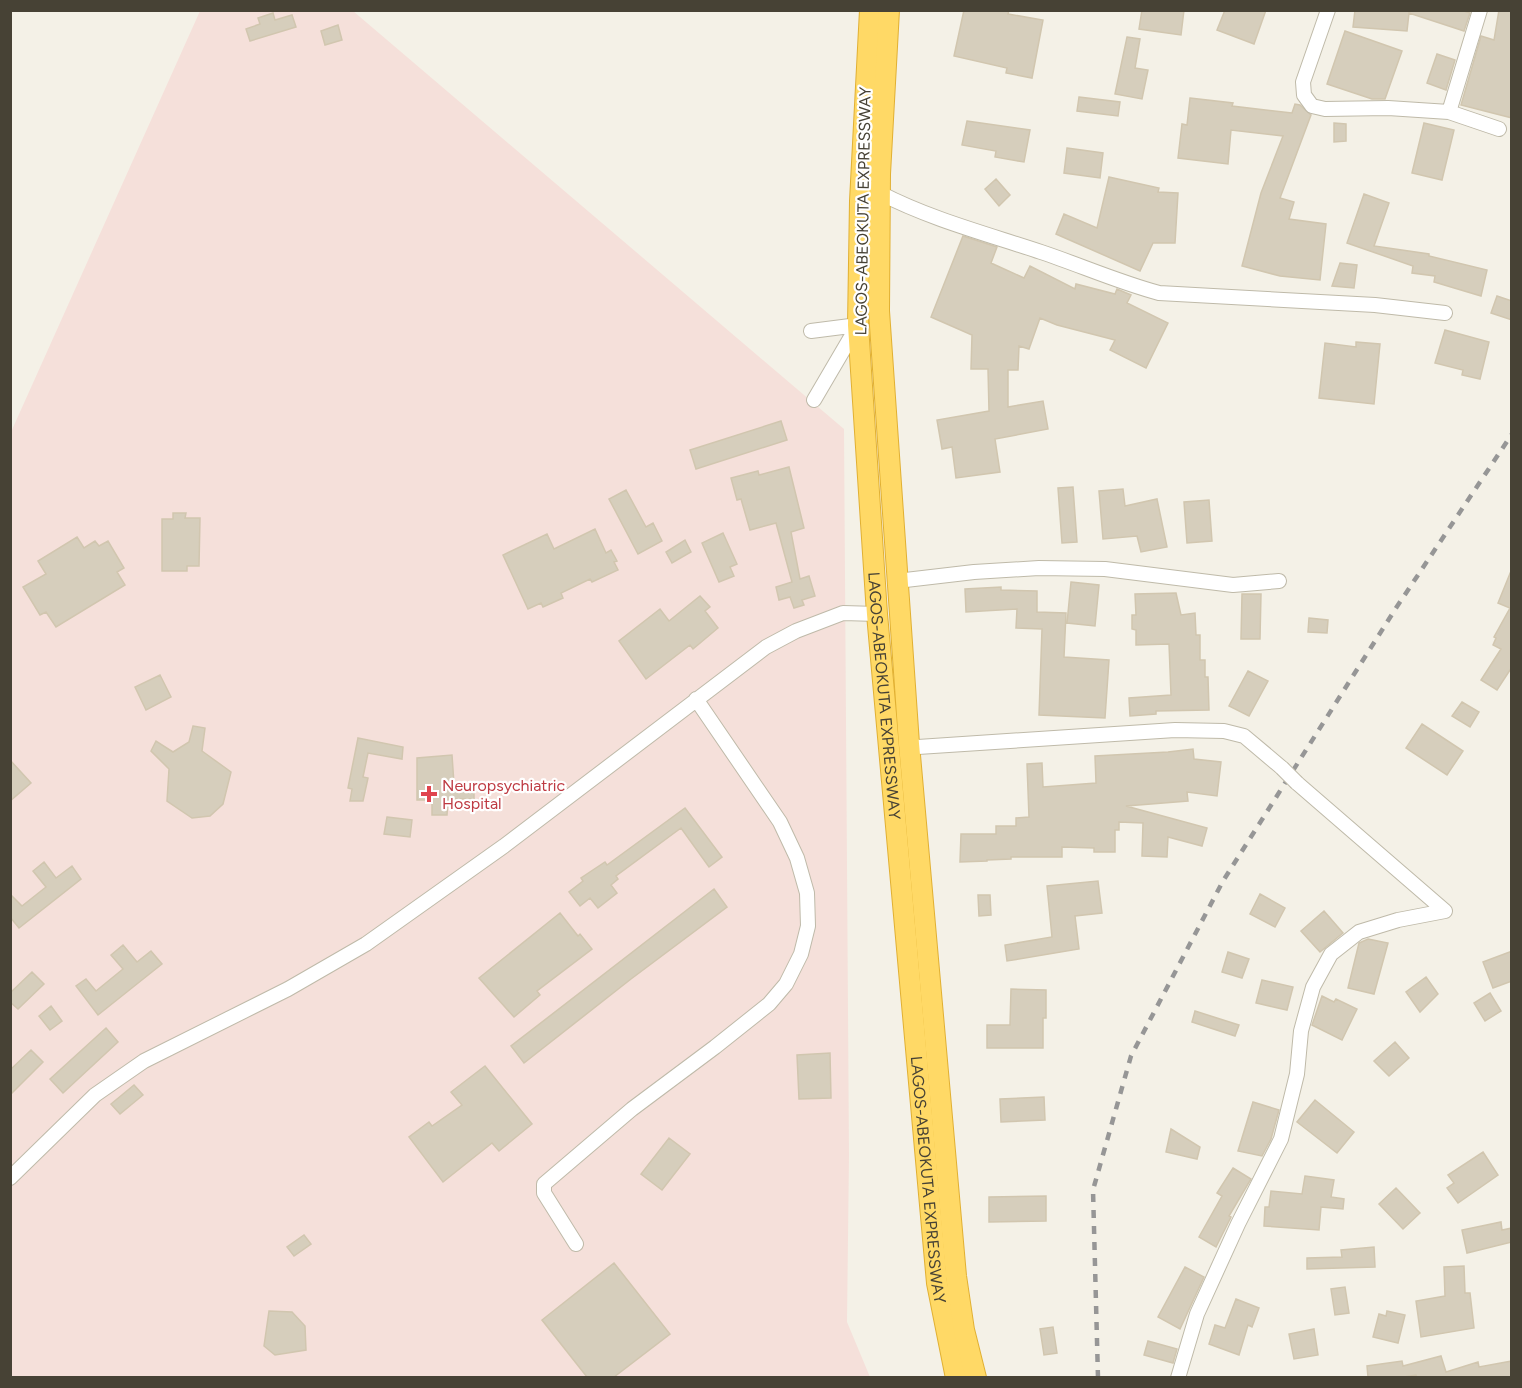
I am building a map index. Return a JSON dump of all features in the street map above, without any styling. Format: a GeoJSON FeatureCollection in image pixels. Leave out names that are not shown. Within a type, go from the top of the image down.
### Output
{"type":"FeatureCollection","features":[{"type":"Feature","properties":{"kind":"highway","name":"LAGOS-ABEOKUTA EXPRESSWAY"},"geometry":{"type":"LineString","coordinates":[[870,10],[860,201],[858,325],[877,614],[937,1283],[956,1377]]}},
{"type":"Feature","properties":{"kind":"highway","name":"LAGOS-ABEOKUTA EXPRESSWAY"},"geometry":{"type":"LineString","coordinates":[[889,10],[880,193],[879,311],[909,744],[956,1276],[964,1330],[976,1377]]}},
{"type":"Feature","properties":{"kind":"street"},"geometry":{"type":"LineString","coordinates":[[1328,10],[1303,82],[1304,95],[1312,106],[1325,109],[1388,108],[1449,112],[1499,129]]}},
{"type":"Feature","properties":{"kind":"street"},"geometry":{"type":"LineString","coordinates":[[1449,112],[1480,10]]}},
{"type":"Feature","properties":{"kind":"street"},"geometry":{"type":"LineString","coordinates":[[880,193],[907,207],[1075,263],[1124,284],[1159,293],[1375,305],[1445,313]]}},
{"type":"Feature","properties":{"kind":"street"},"geometry":{"type":"LineString","coordinates":[[811,331],[858,325]]}},
{"type":"Feature","properties":{"kind":"street"},"geometry":{"type":"LineString","coordinates":[[814,400],[858,325]]}},
{"type":"Feature","properties":{"kind":"street"},"geometry":{"type":"LineString","coordinates":[[897,581],[974,572],[1039,568],[1106,569],[1169,575],[1233,585],[1279,581]]}},
{"type":"Feature","properties":{"kind":"street"},"geometry":{"type":"LineString","coordinates":[[10,1178],[105,1089],[144,1061],[288,989],[366,944],[504,846],[766,647],[796,631],[843,613],[877,614]]}},
{"type":"Feature","properties":{"kind":"street"},"geometry":{"type":"LineString","coordinates":[[576,1244],[544,1193],[544,1184],[632,1109],[769,1004],[786,984],[801,954],[808,926],[807,893],[797,858],[784,831],[696,699]]}},
{"type":"Feature","properties":{"kind":"street"},"geometry":{"type":"LineString","coordinates":[[909,744],[918,747],[1174,730],[1224,731],[1244,736],[1445,911],[1398,920],[1359,932],[1331,954],[1313,987],[1300,1031],[1297,1074],[1281,1139],[1238,1224],[1197,1314],[1178,1377]]}},
{"type":"Feature","properties":{"kind":"shaded area","name":"Neuropsychiatric Hospital"},"geometry":{"type":"Polygon","coordinates":[[[200,11],[353,11],[844,429],[849,1155],[847,1322],[870,1377],[11,1378],[11,432],[200,11]]]}},
{"type":"Feature","properties":{"kind":"building"},"geometry":{"type":"Polygon","coordinates":[[[964,10],[1009,10],[1008,14],[1043,20],[1032,78],[1006,73],[1007,68],[954,56],[964,10]]]}},
{"type":"Feature","properties":{"kind":"building"},"geometry":{"type":"Polygon","coordinates":[[[1142,10],[1184,10],[1181,35],[1139,29],[1142,10]]]}},
{"type":"Feature","properties":{"kind":"building"},"geometry":{"type":"Polygon","coordinates":[[[1225,10],[1266,10],[1254,44],[1217,30],[1225,10]]]}},
{"type":"Feature","properties":{"kind":"building"},"geometry":{"type":"Polygon","coordinates":[[[1355,10],[1461,10],[1470,13],[1464,31],[1409,13],[1407,31],[1353,27],[1355,10]]]}},
{"type":"Feature","properties":{"kind":"building"},"geometry":{"type":"Polygon","coordinates":[[[1499,10],[1512,10],[1512,118],[1461,105],[1481,36],[1494,40],[1499,10]]]}},
{"type":"Feature","properties":{"kind":"building"},"geometry":{"type":"Polygon","coordinates":[[[273,13],[275,20],[292,15],[296,27],[250,41],[246,29],[260,24],[258,18],[273,13]]]}},
{"type":"Feature","properties":{"kind":"building"},"geometry":{"type":"Polygon","coordinates":[[[338,25],[342,40],[325,45],[321,31],[338,25]]]}},
{"type":"Feature","properties":{"kind":"building"},"geometry":{"type":"Polygon","coordinates":[[[1345,31],[1402,51],[1385,99],[1372,99],[1327,84],[1345,31]]]}},
{"type":"Feature","properties":{"kind":"building"},"geometry":{"type":"Polygon","coordinates":[[[1127,37],[1140,39],[1135,68],[1148,70],[1142,99],[1115,94],[1127,37]]]}},
{"type":"Feature","properties":{"kind":"building"},"geometry":{"type":"Polygon","coordinates":[[[1437,54],[1455,60],[1446,90],[1427,83],[1437,54]]]}},
{"type":"Feature","properties":{"kind":"building"},"geometry":{"type":"Polygon","coordinates":[[[1079,97],[1120,102],[1118,116],[1077,111],[1079,97]]]}},
{"type":"Feature","properties":{"kind":"building"},"geometry":{"type":"Polygon","coordinates":[[[1190,98],[1233,103],[1232,106],[1292,113],[1295,104],[1300,105],[1311,115],[1280,198],[1294,202],[1289,219],[1326,224],[1320,280],[1280,276],[1242,266],[1261,193],[1283,136],[1231,130],[1228,164],[1178,158],[1182,124],[1187,125],[1190,98]]]}},
{"type":"Feature","properties":{"kind":"building"},"geometry":{"type":"Polygon","coordinates":[[[967,121],[1030,130],[1024,162],[995,157],[996,151],[962,145],[967,121]]]}},
{"type":"Feature","properties":{"kind":"building"},"geometry":{"type":"Polygon","coordinates":[[[1334,123],[1346,124],[1346,141],[1334,142],[1334,123]]]}},
{"type":"Feature","properties":{"kind":"building"},"geometry":{"type":"Polygon","coordinates":[[[1424,123],[1454,130],[1442,180],[1412,173],[1424,123]]]}},
{"type":"Feature","properties":{"kind":"building"},"geometry":{"type":"Polygon","coordinates":[[[1067,148],[1103,153],[1100,178],[1064,173],[1067,148]]]}},
{"type":"Feature","properties":{"kind":"building"},"geometry":{"type":"Polygon","coordinates":[[[1109,177],[1159,188],[1158,192],[1178,193],[1175,243],[1153,243],[1140,271],[1056,234],[1064,214],[1097,228],[1109,177]]]}},
{"type":"Feature","properties":{"kind":"building"},"geometry":{"type":"Polygon","coordinates":[[[996,179],[1010,195],[999,206],[985,189],[996,179]]]}},
{"type":"Feature","properties":{"kind":"building"},"geometry":{"type":"Polygon","coordinates":[[[1364,194],[1389,203],[1374,246],[1429,254],[1429,256],[1487,270],[1481,296],[1434,282],[1435,276],[1412,273],[1413,266],[1347,243],[1364,194]]]}},
{"type":"Feature","properties":{"kind":"building"},"geometry":{"type":"Polygon","coordinates":[[[963,236],[997,247],[991,263],[1024,278],[1030,266],[1075,289],[1076,284],[1115,294],[1117,289],[1131,295],[1127,303],[1168,323],[1146,368],[1110,350],[1115,340],[1057,325],[1040,318],[1029,349],[1019,346],[1018,370],[1008,370],[1008,407],[1043,401],[1048,429],[995,439],[1000,472],[956,478],[952,447],[942,449],[937,420],[989,411],[988,369],[971,369],[972,335],[931,317],[963,236]]]}},
{"type":"Feature","properties":{"kind":"building"},"geometry":{"type":"Polygon","coordinates":[[[1340,263],[1357,265],[1354,288],[1332,286],[1340,263]]]}},
{"type":"Feature","properties":{"kind":"building"},"geometry":{"type":"Polygon","coordinates":[[[1497,296],[1512,301],[1512,320],[1491,313],[1497,296]]]}},
{"type":"Feature","properties":{"kind":"building"},"geometry":{"type":"Polygon","coordinates":[[[1445,330],[1489,342],[1480,379],[1462,375],[1463,370],[1435,363],[1445,330]]]}},
{"type":"Feature","properties":{"kind":"building"},"geometry":{"type":"Polygon","coordinates":[[[1356,342],[1380,344],[1374,404],[1319,398],[1325,343],[1356,347],[1356,342]]]}},
{"type":"Feature","properties":{"kind":"building"},"geometry":{"type":"Polygon","coordinates":[[[781,421],[787,440],[696,469],[690,450],[781,421]]]}},
{"type":"Feature","properties":{"kind":"building"},"geometry":{"type":"Polygon","coordinates":[[[789,467],[804,528],[791,532],[800,579],[809,576],[815,596],[802,600],[804,605],[794,608],[790,597],[779,600],[776,587],[792,582],[776,523],[750,530],[741,499],[737,500],[731,478],[758,471],[759,475],[789,467]]]}},
{"type":"Feature","properties":{"kind":"building"},"geometry":{"type":"Polygon","coordinates":[[[1073,487],[1077,542],[1062,543],[1058,488],[1073,487]]]}},
{"type":"Feature","properties":{"kind":"building"},"geometry":{"type":"Polygon","coordinates":[[[1123,489],[1125,506],[1157,499],[1167,547],[1141,552],[1137,536],[1103,539],[1099,491],[1123,489]]]}},
{"type":"Feature","properties":{"kind":"building"},"geometry":{"type":"Polygon","coordinates":[[[626,490],[646,527],[653,523],[662,541],[638,554],[609,499],[626,490]]]}},
{"type":"Feature","properties":{"kind":"building"},"geometry":{"type":"Polygon","coordinates":[[[1209,500],[1212,541],[1187,543],[1184,502],[1209,500]]]}},
{"type":"Feature","properties":{"kind":"building"},"geometry":{"type":"Polygon","coordinates":[[[173,513],[186,513],[185,518],[200,518],[199,566],[187,566],[187,571],[162,571],[162,519],[173,519],[173,513]]]}},
{"type":"Feature","properties":{"kind":"building"},"geometry":{"type":"Polygon","coordinates":[[[595,529],[606,553],[611,550],[617,561],[614,562],[618,570],[592,582],[590,579],[561,593],[563,598],[543,607],[541,603],[528,609],[503,555],[547,534],[554,549],[595,529]]]}},
{"type":"Feature","properties":{"kind":"building"},"geometry":{"type":"Polygon","coordinates":[[[723,533],[737,564],[730,567],[734,576],[719,582],[702,543],[723,533]]]}},
{"type":"Feature","properties":{"kind":"building"},"geometry":{"type":"Polygon","coordinates":[[[77,537],[84,548],[95,541],[99,546],[108,541],[124,568],[117,572],[125,585],[56,627],[46,612],[40,615],[23,587],[46,574],[38,561],[77,537]]]}},
{"type":"Feature","properties":{"kind":"building"},"geometry":{"type":"Polygon","coordinates":[[[685,540],[691,552],[672,563],[666,552],[685,540]]]}},
{"type":"Feature","properties":{"kind":"building"},"geometry":{"type":"Polygon","coordinates":[[[1511,571],[1512,667],[1497,690],[1481,680],[1501,649],[1493,645],[1496,638],[1494,637],[1510,608],[1498,603],[1511,571]]]}},
{"type":"Feature","properties":{"kind":"building"},"geometry":{"type":"Polygon","coordinates":[[[1071,582],[1099,585],[1095,626],[1067,623],[1071,582]]]}},
{"type":"Feature","properties":{"kind":"building"},"geometry":{"type":"Polygon","coordinates":[[[1001,587],[1001,590],[1037,591],[1037,612],[1066,613],[1064,657],[1109,660],[1105,718],[1039,715],[1042,629],[1016,628],[1017,609],[966,612],[965,589],[1001,587]]]}},
{"type":"Feature","properties":{"kind":"building"},"geometry":{"type":"Polygon","coordinates":[[[1176,593],[1181,615],[1195,613],[1196,635],[1200,635],[1200,660],[1205,660],[1205,677],[1208,677],[1209,710],[1156,711],[1156,714],[1130,716],[1129,698],[1171,695],[1169,644],[1136,645],[1136,630],[1132,629],[1132,615],[1136,615],[1135,594],[1176,593]]]}},
{"type":"Feature","properties":{"kind":"building"},"geometry":{"type":"Polygon","coordinates":[[[1242,594],[1261,594],[1260,639],[1241,639],[1242,594]]]}},
{"type":"Feature","properties":{"kind":"building"},"geometry":{"type":"Polygon","coordinates":[[[700,596],[710,607],[705,611],[718,628],[693,649],[690,645],[646,679],[619,641],[660,609],[669,621],[700,596]]]}},
{"type":"Feature","properties":{"kind":"building"},"geometry":{"type":"Polygon","coordinates":[[[1309,618],[1328,620],[1327,633],[1308,632],[1309,618]]]}},
{"type":"Feature","properties":{"kind":"building"},"geometry":{"type":"Polygon","coordinates":[[[1248,671],[1268,681],[1249,716],[1229,706],[1248,671]]]}},
{"type":"Feature","properties":{"kind":"building"},"geometry":{"type":"Polygon","coordinates":[[[160,675],[171,697],[146,710],[135,687],[160,675]]]}},
{"type":"Feature","properties":{"kind":"building"},"geometry":{"type":"Polygon","coordinates":[[[1462,702],[1479,712],[1470,727],[1452,716],[1462,702]]]}},
{"type":"Feature","properties":{"kind":"building"},"geometry":{"type":"Polygon","coordinates":[[[1422,724],[1463,751],[1447,775],[1406,748],[1422,724]]]}},
{"type":"Feature","properties":{"kind":"building"},"geometry":{"type":"Polygon","coordinates":[[[193,726],[205,728],[202,751],[231,772],[223,804],[210,816],[192,818],[167,801],[169,769],[151,751],[156,741],[173,752],[189,742],[193,726]]]}},
{"type":"Feature","properties":{"kind":"building"},"geometry":{"type":"Polygon","coordinates":[[[358,738],[403,747],[402,759],[368,753],[363,777],[368,778],[363,801],[350,801],[352,789],[348,788],[358,738]]]}},
{"type":"Feature","properties":{"kind":"building"},"geometry":{"type":"Polygon","coordinates":[[[1193,749],[1194,759],[1221,762],[1217,796],[1187,792],[1188,801],[1126,806],[1207,828],[1202,846],[1168,837],[1167,857],[1142,856],[1143,823],[1119,822],[1119,830],[1115,830],[1115,852],[1094,852],[1094,848],[1062,847],[1062,857],[1011,857],[1011,859],[960,862],[961,834],[996,834],[996,826],[1016,826],[1016,818],[1029,817],[1027,764],[1042,763],[1043,787],[1096,783],[1095,756],[1193,749]]]}},
{"type":"Feature","properties":{"kind":"building"},"geometry":{"type":"Polygon","coordinates":[[[452,755],[454,784],[474,784],[474,799],[448,799],[447,815],[432,815],[432,800],[417,800],[417,758],[452,755]]]}},
{"type":"Feature","properties":{"kind":"building"},"geometry":{"type":"Polygon","coordinates":[[[10,760],[31,783],[10,801],[10,760]]]}},
{"type":"Feature","properties":{"kind":"building"},"geometry":{"type":"Polygon","coordinates":[[[685,808],[722,857],[709,867],[681,828],[616,876],[618,879],[611,885],[617,893],[598,908],[590,898],[580,906],[569,892],[583,881],[581,878],[605,862],[607,865],[685,808]]]}},
{"type":"Feature","properties":{"kind":"building"},"geometry":{"type":"Polygon","coordinates":[[[387,817],[412,820],[410,837],[384,834],[387,817]]]}},
{"type":"Feature","properties":{"kind":"building"},"geometry":{"type":"Polygon","coordinates":[[[44,862],[56,878],[72,866],[81,879],[19,928],[10,917],[10,894],[22,906],[46,887],[33,871],[44,862]]]}},
{"type":"Feature","properties":{"kind":"building"},"geometry":{"type":"Polygon","coordinates":[[[1098,881],[1102,913],[1075,916],[1079,949],[1007,961],[1005,945],[1052,937],[1047,886],[1098,881]]]}},
{"type":"Feature","properties":{"kind":"building"},"geometry":{"type":"Polygon","coordinates":[[[714,889],[727,907],[524,1063],[511,1046],[714,889]]]}},
{"type":"Feature","properties":{"kind":"building"},"geometry":{"type":"Polygon","coordinates":[[[1260,894],[1285,908],[1275,927],[1250,914],[1260,894]]]}},
{"type":"Feature","properties":{"kind":"building"},"geometry":{"type":"Polygon","coordinates":[[[978,895],[990,895],[991,915],[979,916],[978,895]]]}},
{"type":"Feature","properties":{"kind":"building"},"geometry":{"type":"Polygon","coordinates":[[[1324,911],[1343,933],[1320,952],[1301,931],[1324,911]]]}},
{"type":"Feature","properties":{"kind":"building"},"geometry":{"type":"Polygon","coordinates":[[[560,913],[578,936],[580,934],[592,949],[537,991],[540,995],[514,1017],[479,978],[560,913]]]}},
{"type":"Feature","properties":{"kind":"building"},"geometry":{"type":"Polygon","coordinates":[[[1368,939],[1388,943],[1374,994],[1348,988],[1359,943],[1368,939]]]}},
{"type":"Feature","properties":{"kind":"building"},"geometry":{"type":"Polygon","coordinates":[[[123,945],[137,962],[151,951],[162,964],[98,1015],[76,986],[86,979],[96,991],[123,969],[111,955],[123,945]]]}},
{"type":"Feature","properties":{"kind":"building"},"geometry":{"type":"Polygon","coordinates":[[[1512,951],[1512,981],[1493,988],[1483,962],[1512,951]]]}},
{"type":"Feature","properties":{"kind":"building"},"geometry":{"type":"Polygon","coordinates":[[[1228,952],[1249,959],[1242,978],[1222,972],[1228,952]]]}},
{"type":"Feature","properties":{"kind":"building"},"geometry":{"type":"Polygon","coordinates":[[[32,972],[44,984],[18,1009],[10,1002],[10,993],[32,972]]]}},
{"type":"Feature","properties":{"kind":"building"},"geometry":{"type":"Polygon","coordinates":[[[1426,977],[1438,994],[1420,1012],[1406,992],[1426,977]]]}},
{"type":"Feature","properties":{"kind":"building"},"geometry":{"type":"Polygon","coordinates":[[[1262,980],[1293,987],[1287,1010],[1256,1003],[1262,980]]]}},
{"type":"Feature","properties":{"kind":"building"},"geometry":{"type":"Polygon","coordinates":[[[1011,989],[1046,990],[1043,1048],[987,1048],[987,1025],[1010,1025],[1011,989]]]}},
{"type":"Feature","properties":{"kind":"building"},"geometry":{"type":"Polygon","coordinates":[[[1490,993],[1501,1011],[1485,1021],[1474,1003],[1490,993]]]}},
{"type":"Feature","properties":{"kind":"building"},"geometry":{"type":"Polygon","coordinates":[[[1322,996],[1334,1002],[1336,999],[1357,1009],[1342,1040],[1312,1025],[1322,996]]]}},
{"type":"Feature","properties":{"kind":"building"},"geometry":{"type":"Polygon","coordinates":[[[51,1006],[62,1021],[50,1030],[39,1016],[51,1006]]]}},
{"type":"Feature","properties":{"kind":"building"},"geometry":{"type":"Polygon","coordinates":[[[1195,1011],[1239,1025],[1235,1036],[1192,1022],[1195,1011]]]}},
{"type":"Feature","properties":{"kind":"building"},"geometry":{"type":"Polygon","coordinates":[[[106,1028],[118,1042],[63,1093],[50,1079],[106,1028]]]}},
{"type":"Feature","properties":{"kind":"building"},"geometry":{"type":"Polygon","coordinates":[[[1395,1042],[1409,1058],[1389,1076],[1374,1061],[1395,1042]]]}},
{"type":"Feature","properties":{"kind":"building"},"geometry":{"type":"Polygon","coordinates":[[[31,1050],[43,1062],[10,1095],[10,1070],[31,1050]]]}},
{"type":"Feature","properties":{"kind":"building"},"geometry":{"type":"Polygon","coordinates":[[[830,1053],[831,1098],[799,1099],[797,1055],[830,1053]]]}},
{"type":"Feature","properties":{"kind":"building"},"geometry":{"type":"Polygon","coordinates":[[[485,1066],[532,1124],[499,1151],[492,1143],[443,1182],[409,1137],[429,1122],[432,1126],[462,1105],[451,1092],[485,1066]]]}},
{"type":"Feature","properties":{"kind":"building"},"geometry":{"type":"Polygon","coordinates":[[[134,1085],[143,1095],[120,1114],[111,1104],[134,1085]]]}},
{"type":"Feature","properties":{"kind":"building"},"geometry":{"type":"Polygon","coordinates":[[[1044,1097],[1045,1120],[1001,1122],[1000,1099],[1044,1097]]]}},
{"type":"Feature","properties":{"kind":"building"},"geometry":{"type":"Polygon","coordinates":[[[1315,1100],[1354,1132],[1337,1153],[1297,1122],[1315,1100]]]}},
{"type":"Feature","properties":{"kind":"building"},"geometry":{"type":"Polygon","coordinates":[[[1253,1102],[1279,1110],[1271,1139],[1262,1156],[1238,1151],[1253,1102]]]}},
{"type":"Feature","properties":{"kind":"building"},"geometry":{"type":"Polygon","coordinates":[[[1171,1129],[1200,1147],[1197,1159],[1166,1152],[1171,1129]]]}},
{"type":"Feature","properties":{"kind":"building"},"geometry":{"type":"Polygon","coordinates":[[[669,1138],[690,1154],[662,1190],[641,1174],[669,1138]]]}},
{"type":"Feature","properties":{"kind":"building"},"geometry":{"type":"Polygon","coordinates":[[[1483,1152],[1498,1175],[1458,1203],[1447,1188],[1454,1183],[1448,1175],[1483,1152]]]}},
{"type":"Feature","properties":{"kind":"building"},"geometry":{"type":"Polygon","coordinates":[[[1233,1168],[1251,1179],[1229,1216],[1231,1217],[1216,1247],[1199,1237],[1222,1196],[1217,1193],[1233,1168]]]}},
{"type":"Feature","properties":{"kind":"building"},"geometry":{"type":"Polygon","coordinates":[[[1305,1176],[1334,1180],[1331,1197],[1344,1199],[1343,1209],[1321,1207],[1319,1230],[1264,1226],[1265,1207],[1269,1207],[1271,1191],[1302,1194],[1305,1176]]]}},
{"type":"Feature","properties":{"kind":"building"},"geometry":{"type":"Polygon","coordinates":[[[1396,1188],[1420,1213],[1403,1229],[1379,1204],[1396,1188]]]}},
{"type":"Feature","properties":{"kind":"building"},"geometry":{"type":"Polygon","coordinates":[[[1046,1196],[1046,1221],[989,1222],[989,1197],[1046,1196]]]}},
{"type":"Feature","properties":{"kind":"building"},"geometry":{"type":"Polygon","coordinates":[[[1501,1222],[1502,1230],[1512,1228],[1512,1242],[1467,1253],[1462,1230],[1501,1222]]]}},
{"type":"Feature","properties":{"kind":"building"},"geometry":{"type":"Polygon","coordinates":[[[304,1235],[311,1244],[294,1256],[287,1247],[304,1235]]]}},
{"type":"Feature","properties":{"kind":"building"},"geometry":{"type":"Polygon","coordinates":[[[1374,1247],[1375,1267],[1307,1269],[1307,1258],[1342,1257],[1341,1250],[1374,1247]]]}},
{"type":"Feature","properties":{"kind":"building"},"geometry":{"type":"Polygon","coordinates":[[[614,1263],[670,1334],[614,1377],[587,1377],[542,1320],[614,1263]]]}},
{"type":"Feature","properties":{"kind":"building"},"geometry":{"type":"Polygon","coordinates":[[[1464,1266],[1465,1293],[1470,1293],[1474,1328],[1421,1337],[1416,1301],[1445,1296],[1444,1267],[1464,1266]]]}},
{"type":"Feature","properties":{"kind":"building"},"geometry":{"type":"Polygon","coordinates":[[[1185,1267],[1204,1277],[1180,1329],[1158,1317],[1185,1267]]]}},
{"type":"Feature","properties":{"kind":"building"},"geometry":{"type":"Polygon","coordinates":[[[1345,1287],[1349,1313],[1335,1315],[1331,1289],[1345,1287]]]}},
{"type":"Feature","properties":{"kind":"building"},"geometry":{"type":"Polygon","coordinates":[[[1236,1299],[1259,1308],[1252,1327],[1248,1325],[1239,1355],[1209,1344],[1215,1325],[1225,1328],[1236,1299]]]}},
{"type":"Feature","properties":{"kind":"building"},"geometry":{"type":"Polygon","coordinates":[[[269,1311],[292,1312],[305,1326],[306,1350],[275,1355],[264,1346],[269,1311]]]}},
{"type":"Feature","properties":{"kind":"building"},"geometry":{"type":"Polygon","coordinates":[[[1387,1311],[1405,1315],[1398,1343],[1373,1337],[1379,1314],[1386,1316],[1387,1311]]]}},
{"type":"Feature","properties":{"kind":"building"},"geometry":{"type":"Polygon","coordinates":[[[1053,1327],[1057,1353],[1044,1355],[1040,1329],[1053,1327]]]}},
{"type":"Feature","properties":{"kind":"building"},"geometry":{"type":"Polygon","coordinates":[[[1314,1329],[1318,1355],[1294,1359],[1289,1334],[1314,1329]]]}},
{"type":"Feature","properties":{"kind":"building"},"geometry":{"type":"Polygon","coordinates":[[[1148,1341],[1177,1349],[1173,1363],[1144,1355],[1148,1341]]]}},
{"type":"Feature","properties":{"kind":"building"},"geometry":{"type":"Polygon","coordinates":[[[1441,1356],[1446,1372],[1478,1362],[1479,1367],[1512,1361],[1512,1377],[1417,1377],[1416,1375],[1368,1377],[1367,1366],[1402,1361],[1403,1366],[1441,1356]]]}},
{"type":"Feature","properties":{"kind":"railway"},"geometry":{"type":"LineString","coordinates":[[1098,1378],[1093,1190],[1131,1056],[1223,881],[1396,608],[1512,434]]}},
{"type":"Feature","properties":{"kind":"place","name":"Neuropsychiatric Hospital"},"geometry":{"type":"Point","coordinates":[429,794]}}]}
